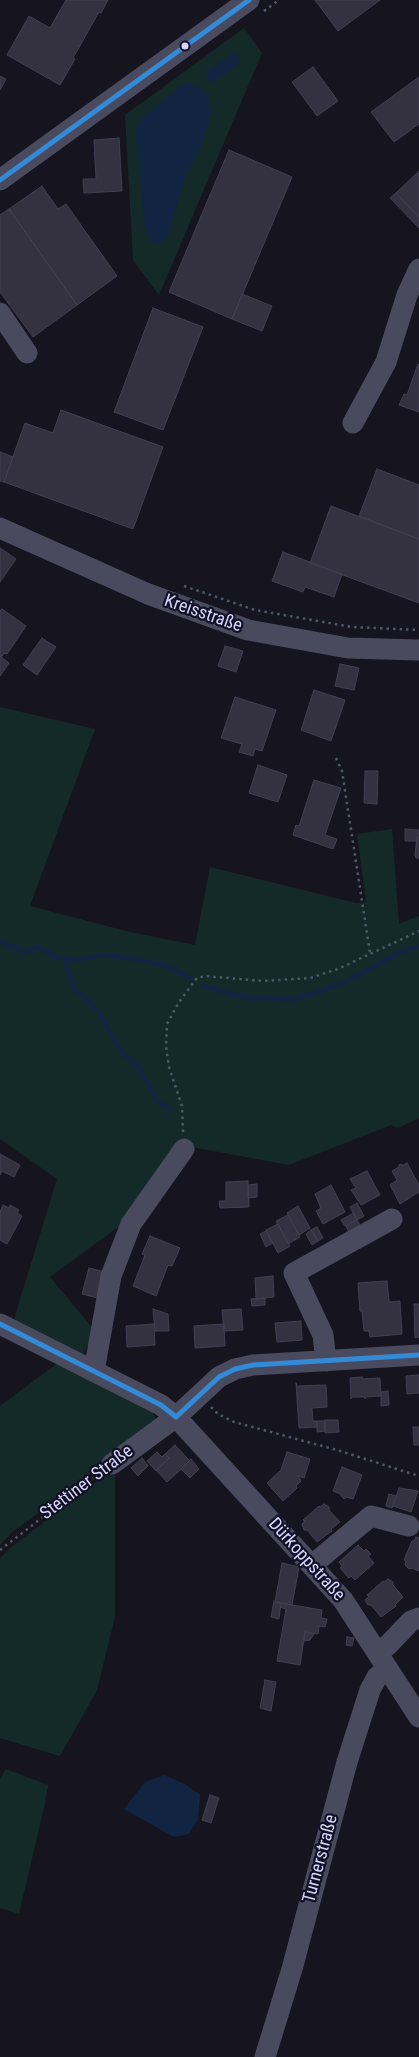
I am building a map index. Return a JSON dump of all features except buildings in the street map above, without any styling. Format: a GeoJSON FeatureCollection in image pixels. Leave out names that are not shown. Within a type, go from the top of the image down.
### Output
{"type":"FeatureCollection","features":[{"type":"Feature","properties":{"kind":"street"},"geometry":{"type":"LineString","coordinates":[[0,180],[249,0]]}},
{"type":"Feature","properties":{"kind":"street"},"geometry":{"type":"LineString","coordinates":[[352,423],[386,362],[408,295],[419,269]]}},
{"type":"Feature","properties":{"kind":"street"},"geometry":{"type":"LineString","coordinates":[[0,314],[28,353]]}},
{"type":"Feature","properties":{"kind":"street","name":"Kreisstraße"},"geometry":{"type":"LineString","coordinates":[[0,528],[148,594],[248,630],[348,648],[419,650]]}},
{"type":"Feature","properties":{"kind":"street"},"geometry":{"type":"LineString","coordinates":[[94,1371],[112,1276],[131,1224],[184,1149]]}},
{"type":"Feature","properties":{"kind":"street"},"geometry":{"type":"LineString","coordinates":[[326,1361],[323,1335],[294,1273],[392,1219]]}},
{"type":"Feature","properties":{"kind":"street","name":"Dürkoppstraße"},"geometry":{"type":"LineString","coordinates":[[0,1324],[161,1405],[176,1417],[343,1600],[419,1717]]}},
{"type":"Feature","properties":{"kind":"street","name":"Stettiner Straße"},"geometry":{"type":"LineString","coordinates":[[112,1464],[176,1417],[219,1377],[235,1370],[253,1365],[419,1356]]}},
{"type":"Feature","properties":{"kind":"street"},"geometry":{"type":"LineString","coordinates":[[312,1565],[371,1516],[409,1526]]}},
{"type":"Feature","properties":{"kind":"street","name":"Turnerstraße"},"geometry":{"type":"LineString","coordinates":[[265,2057],[292,1969],[347,1762],[370,1690],[377,1677],[388,1645],[411,1621],[419,1618]]}},
{"type":"Feature","properties":{"kind":"path"},"geometry":{"type":"LineString","coordinates":[[176,584],[255,610],[352,627],[419,630]]}},
{"type":"Feature","properties":{"kind":"path"},"geometry":{"type":"LineString","coordinates":[[336,758],[342,771],[370,954]]}},
{"type":"Feature","properties":{"kind":"path"},"geometry":{"type":"LineString","coordinates":[[184,1149],[182,1106],[170,1067],[166,1046],[167,1024],[179,1002],[197,978],[206,976],[263,982],[310,978],[338,969],[419,931]]}},
{"type":"Feature","properties":{"kind":"path"},"geometry":{"type":"LineString","coordinates":[[199,1395],[218,1414],[234,1422],[337,1450],[419,1476]]}},
{"type":"Feature","properties":{"kind":"path","name":"Stettiner Straße"},"geometry":{"type":"LineString","coordinates":[[0,1550],[112,1464]]}},
{"type":"Feature","properties":{"kind":"green space"},"geometry":{"type":"Polygon","coordinates":[[[244,28],[262,53],[159,295],[133,260],[125,115],[244,28]]]}},
{"type":"Feature","properties":{"kind":"green space"},"geometry":{"type":"Polygon","coordinates":[[[0,707],[95,729],[30,906],[130,932],[195,945],[210,867],[356,903],[366,902],[357,834],[392,829],[399,924],[419,916],[419,1118],[398,1128],[391,1125],[289,1165],[181,1145],[125,1222],[50,1277],[95,1331],[83,1354],[14,1319],[57,1179],[0,1139],[0,707]]]}},
{"type":"Feature","properties":{"kind":"green space"},"geometry":{"type":"Polygon","coordinates":[[[59,1362],[152,1411],[158,1425],[11,1533],[0,1545],[0,1406],[59,1362]]]}},
{"type":"Feature","properties":{"kind":"green space"},"geometry":{"type":"Polygon","coordinates":[[[108,1473],[115,1473],[115,1617],[97,1690],[60,1756],[0,1738],[0,1558],[10,1548],[108,1473]]]}},
{"type":"Feature","properties":{"kind":"green space"},"geometry":{"type":"Polygon","coordinates":[[[6,1769],[48,1785],[19,1914],[0,1908],[0,1779],[6,1769]]]}},
{"type":"Feature","properties":{"kind":"water"},"geometry":{"type":"Polygon","coordinates":[[[234,52],[241,62],[212,83],[205,74],[234,52]]]}},
{"type":"Feature","properties":{"kind":"water"},"geometry":{"type":"Polygon","coordinates":[[[183,84],[193,84],[204,91],[212,109],[201,147],[185,178],[168,235],[161,243],[155,243],[151,241],[145,228],[136,131],[143,117],[183,84]]]}},
{"type":"Feature","properties":{"kind":"water"},"geometry":{"type":"Polygon","coordinates":[[[164,1775],[185,1784],[200,1795],[198,1819],[189,1834],[174,1837],[124,1809],[145,1782],[164,1775]]]}},
{"type":"Feature","properties":{"kind":"waterway"},"geometry":{"type":"LineString","coordinates":[[0,941],[26,952],[38,947],[56,957],[74,960],[104,955],[135,959],[164,965],[192,979]]}},
{"type":"Feature","properties":{"kind":"waterway"},"geometry":{"type":"LineString","coordinates":[[203,986],[248,998],[296,999],[346,982],[400,952],[419,947]]}},
{"type":"Feature","properties":{"kind":"waterway"},"geometry":{"type":"LineString","coordinates":[[66,959],[75,990],[98,1011],[123,1053],[140,1069],[156,1100],[170,1109]]}},
{"type":"Feature","properties":{"kind":"transit line"},"geometry":{"type":"LineString","coordinates":[[0,180],[249,0]]}},
{"type":"Feature","properties":{"kind":"transit line"},"geometry":{"type":"LineString","coordinates":[[0,1324],[161,1405],[176,1417],[219,1377],[235,1369],[253,1365],[419,1355]]}}]}
